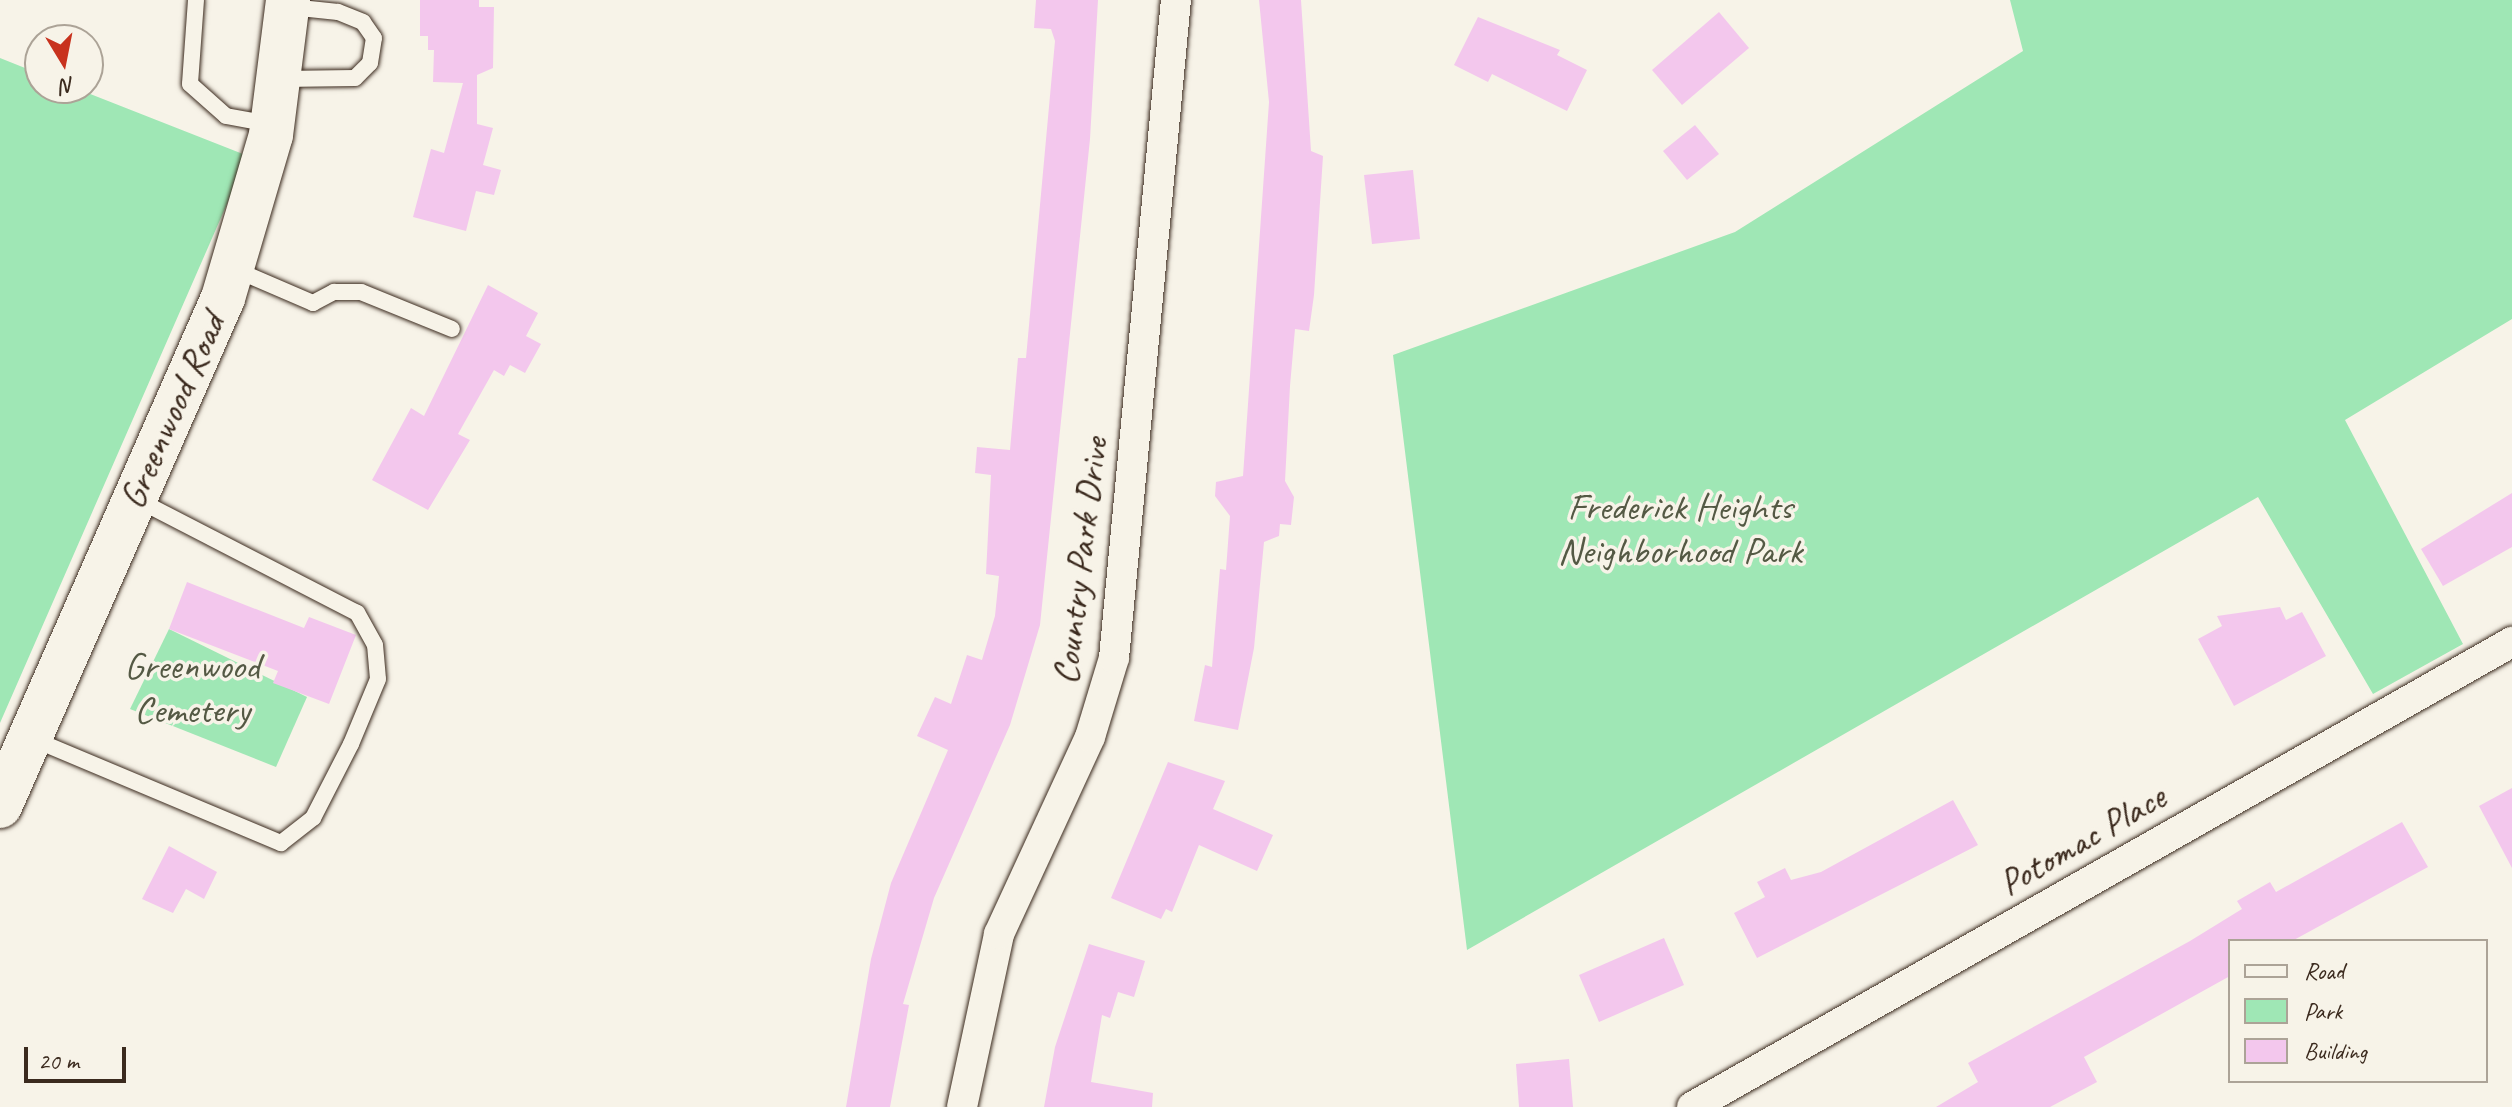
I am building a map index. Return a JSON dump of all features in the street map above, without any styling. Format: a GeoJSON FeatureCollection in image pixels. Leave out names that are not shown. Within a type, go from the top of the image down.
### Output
{"type":"FeatureCollection","features":[{"type":"Feature","properties":{"kind":"main road","name":"Greenwood Road"},"geometry":{"type":"LineString","coordinates":[[0,806],[233,269],[273,124],[281,79],[288,3]]}},
{"type":"Feature","properties":{"kind":"street","name":"Country Park Drive"},"geometry":{"type":"LineString","coordinates":[[962,1107],[999,934],[1090,737],[1114,658],[1176,0]]}},
{"type":"Feature","properties":{"kind":"street","name":"Potomac Place"},"geometry":{"type":"LineString","coordinates":[[1692,1107],[2512,642]]}},
{"type":"Feature","properties":{"kind":"lane"},"geometry":{"type":"LineString","coordinates":[[196,0],[190,84],[226,116],[273,124]]}},
{"type":"Feature","properties":{"kind":"lane"},"geometry":{"type":"LineString","coordinates":[[281,79],[355,78],[370,63],[374,38],[363,22],[338,12],[288,3]]}},
{"type":"Feature","properties":{"kind":"lane"},"geometry":{"type":"LineString","coordinates":[[233,269],[313,303],[334,292],[361,292],[452,329]]}},
{"type":"Feature","properties":{"kind":"lane"},"geometry":{"type":"LineString","coordinates":[[31,739],[281,843],[313,818],[378,679],[375,645],[357,613],[133,498]]}},
{"type":"Feature","properties":{"kind":"green space","name":"Frederick Heights Neighborhood Park"},"geometry":{"type":"Polygon","coordinates":[[[2010,0],[2512,0],[2512,319],[2345,420],[2463,644],[2373,694],[2258,497],[1467,950],[1393,355],[1735,232],[2023,51],[2010,0]]]}},
{"type":"Feature","properties":{"kind":"green space"},"geometry":{"type":"Polygon","coordinates":[[[0,58],[24,68],[24,104],[104,104],[104,99],[248,156],[0,723],[0,58]]]}},
{"type":"Feature","properties":{"kind":"green space","name":"Greenwood Cemetery"},"geometry":{"type":"Polygon","coordinates":[[[169,629],[307,697],[276,767],[130,709],[169,629]]]}},
{"type":"Feature","properties":{"kind":"building"},"geometry":{"type":"Polygon","coordinates":[[[420,0],[479,0],[479,7],[494,7],[493,68],[477,75],[477,124],[493,128],[483,165],[501,170],[494,195],[476,191],[466,231],[413,217],[431,149],[444,153],[463,83],[433,82],[434,50],[428,50],[428,36],[420,36],[420,0]]]}},
{"type":"Feature","properties":{"kind":"building"},"geometry":{"type":"Polygon","coordinates":[[[1036,0],[1098,0],[1090,139],[1040,625],[1010,725],[934,898],[903,1004],[909,1005],[890,1107],[846,1107],[871,959],[891,883],[948,750],[917,736],[935,697],[951,704],[967,655],[982,660],[995,616],[999,576],[986,574],[991,475],[975,473],[977,447],[1010,450],[1018,358],[1026,358],[1055,41],[1051,29],[1034,28],[1036,0]]]}},
{"type":"Feature","properties":{"kind":"building"},"geometry":{"type":"Polygon","coordinates":[[[1259,0],[1301,0],[1311,151],[1323,156],[1309,331],[1295,329],[1290,386],[1285,481],[1294,497],[1291,525],[1280,524],[1279,536],[1264,542],[1254,648],[1238,730],[1194,721],[1205,665],[1212,667],[1220,569],[1226,570],[1230,516],[1215,496],[1216,482],[1243,476],[1269,102],[1259,0]]]}},
{"type":"Feature","properties":{"kind":"building"},"geometry":{"type":"Polygon","coordinates":[[[1719,12],[1749,48],[1682,105],[1652,70],[1719,12]]]}},
{"type":"Feature","properties":{"kind":"building"},"geometry":{"type":"Polygon","coordinates":[[[1478,17],[1560,50],[1557,55],[1587,70],[1567,111],[1492,74],[1488,82],[1454,65],[1478,17]]]}},
{"type":"Feature","properties":{"kind":"building"},"geometry":{"type":"Polygon","coordinates":[[[1695,125],[1719,154],[1687,180],[1663,151],[1695,125]]]}},
{"type":"Feature","properties":{"kind":"building"},"geometry":{"type":"Polygon","coordinates":[[[1413,170],[1420,239],[1372,244],[1364,175],[1413,170]]]}},
{"type":"Feature","properties":{"kind":"building"},"geometry":{"type":"Polygon","coordinates":[[[488,285],[538,313],[526,336],[541,344],[525,373],[510,365],[504,376],[494,370],[458,434],[470,440],[428,510],[372,480],[411,408],[424,416],[488,285]]]}},
{"type":"Feature","properties":{"kind":"building"},"geometry":{"type":"Polygon","coordinates":[[[2512,493],[2512,547],[2443,586],[2421,549],[2512,493]]]}},
{"type":"Feature","properties":{"kind":"building"},"geometry":{"type":"Polygon","coordinates":[[[187,582],[304,628],[309,617],[356,635],[329,704],[273,683],[278,671],[169,629],[187,582]]]}},
{"type":"Feature","properties":{"kind":"building"},"geometry":{"type":"Polygon","coordinates":[[[2280,607],[2286,620],[2302,612],[2326,656],[2234,706],[2198,639],[2222,626],[2217,616],[2280,607]]]}},
{"type":"Feature","properties":{"kind":"building"},"geometry":{"type":"Polygon","coordinates":[[[1168,762],[1225,781],[1213,809],[1273,835],[1257,871],[1199,845],[1172,912],[1166,909],[1161,919],[1111,898],[1168,762]]]}},
{"type":"Feature","properties":{"kind":"building"},"geometry":{"type":"Polygon","coordinates":[[[2512,788],[2512,868],[2479,806],[2512,788]]]}},
{"type":"Feature","properties":{"kind":"building"},"geometry":{"type":"Polygon","coordinates":[[[1953,800],[1978,845],[1757,958],[1734,913],[1765,897],[1757,882],[1785,868],[1791,880],[1821,872],[1953,800]]]}},
{"type":"Feature","properties":{"kind":"building"},"geometry":{"type":"Polygon","coordinates":[[[2402,822],[2428,867],[2296,939],[2228,939],[2228,977],[2084,1057],[2097,1082],[2050,1107],[1936,1107],[1978,1082],[1968,1063],[2190,941],[2242,909],[2237,901],[2270,882],[2276,892],[2402,822]]]}},
{"type":"Feature","properties":{"kind":"building"},"geometry":{"type":"Polygon","coordinates":[[[169,846],[217,872],[204,899],[186,889],[173,913],[142,899],[169,846]]]}},
{"type":"Feature","properties":{"kind":"building"},"geometry":{"type":"Polygon","coordinates":[[[1664,938],[1684,985],[1599,1022],[1579,975],[1664,938]]]}},
{"type":"Feature","properties":{"kind":"building"},"geometry":{"type":"Polygon","coordinates":[[[1089,944],[1145,961],[1134,997],[1118,992],[1110,1018],[1102,1015],[1091,1082],[1153,1093],[1152,1107],[1044,1107],[1055,1047],[1089,944]]]}},
{"type":"Feature","properties":{"kind":"building"},"geometry":{"type":"Polygon","coordinates":[[[1569,1059],[1573,1107],[1519,1107],[1516,1064],[1569,1059]]]}}]}
